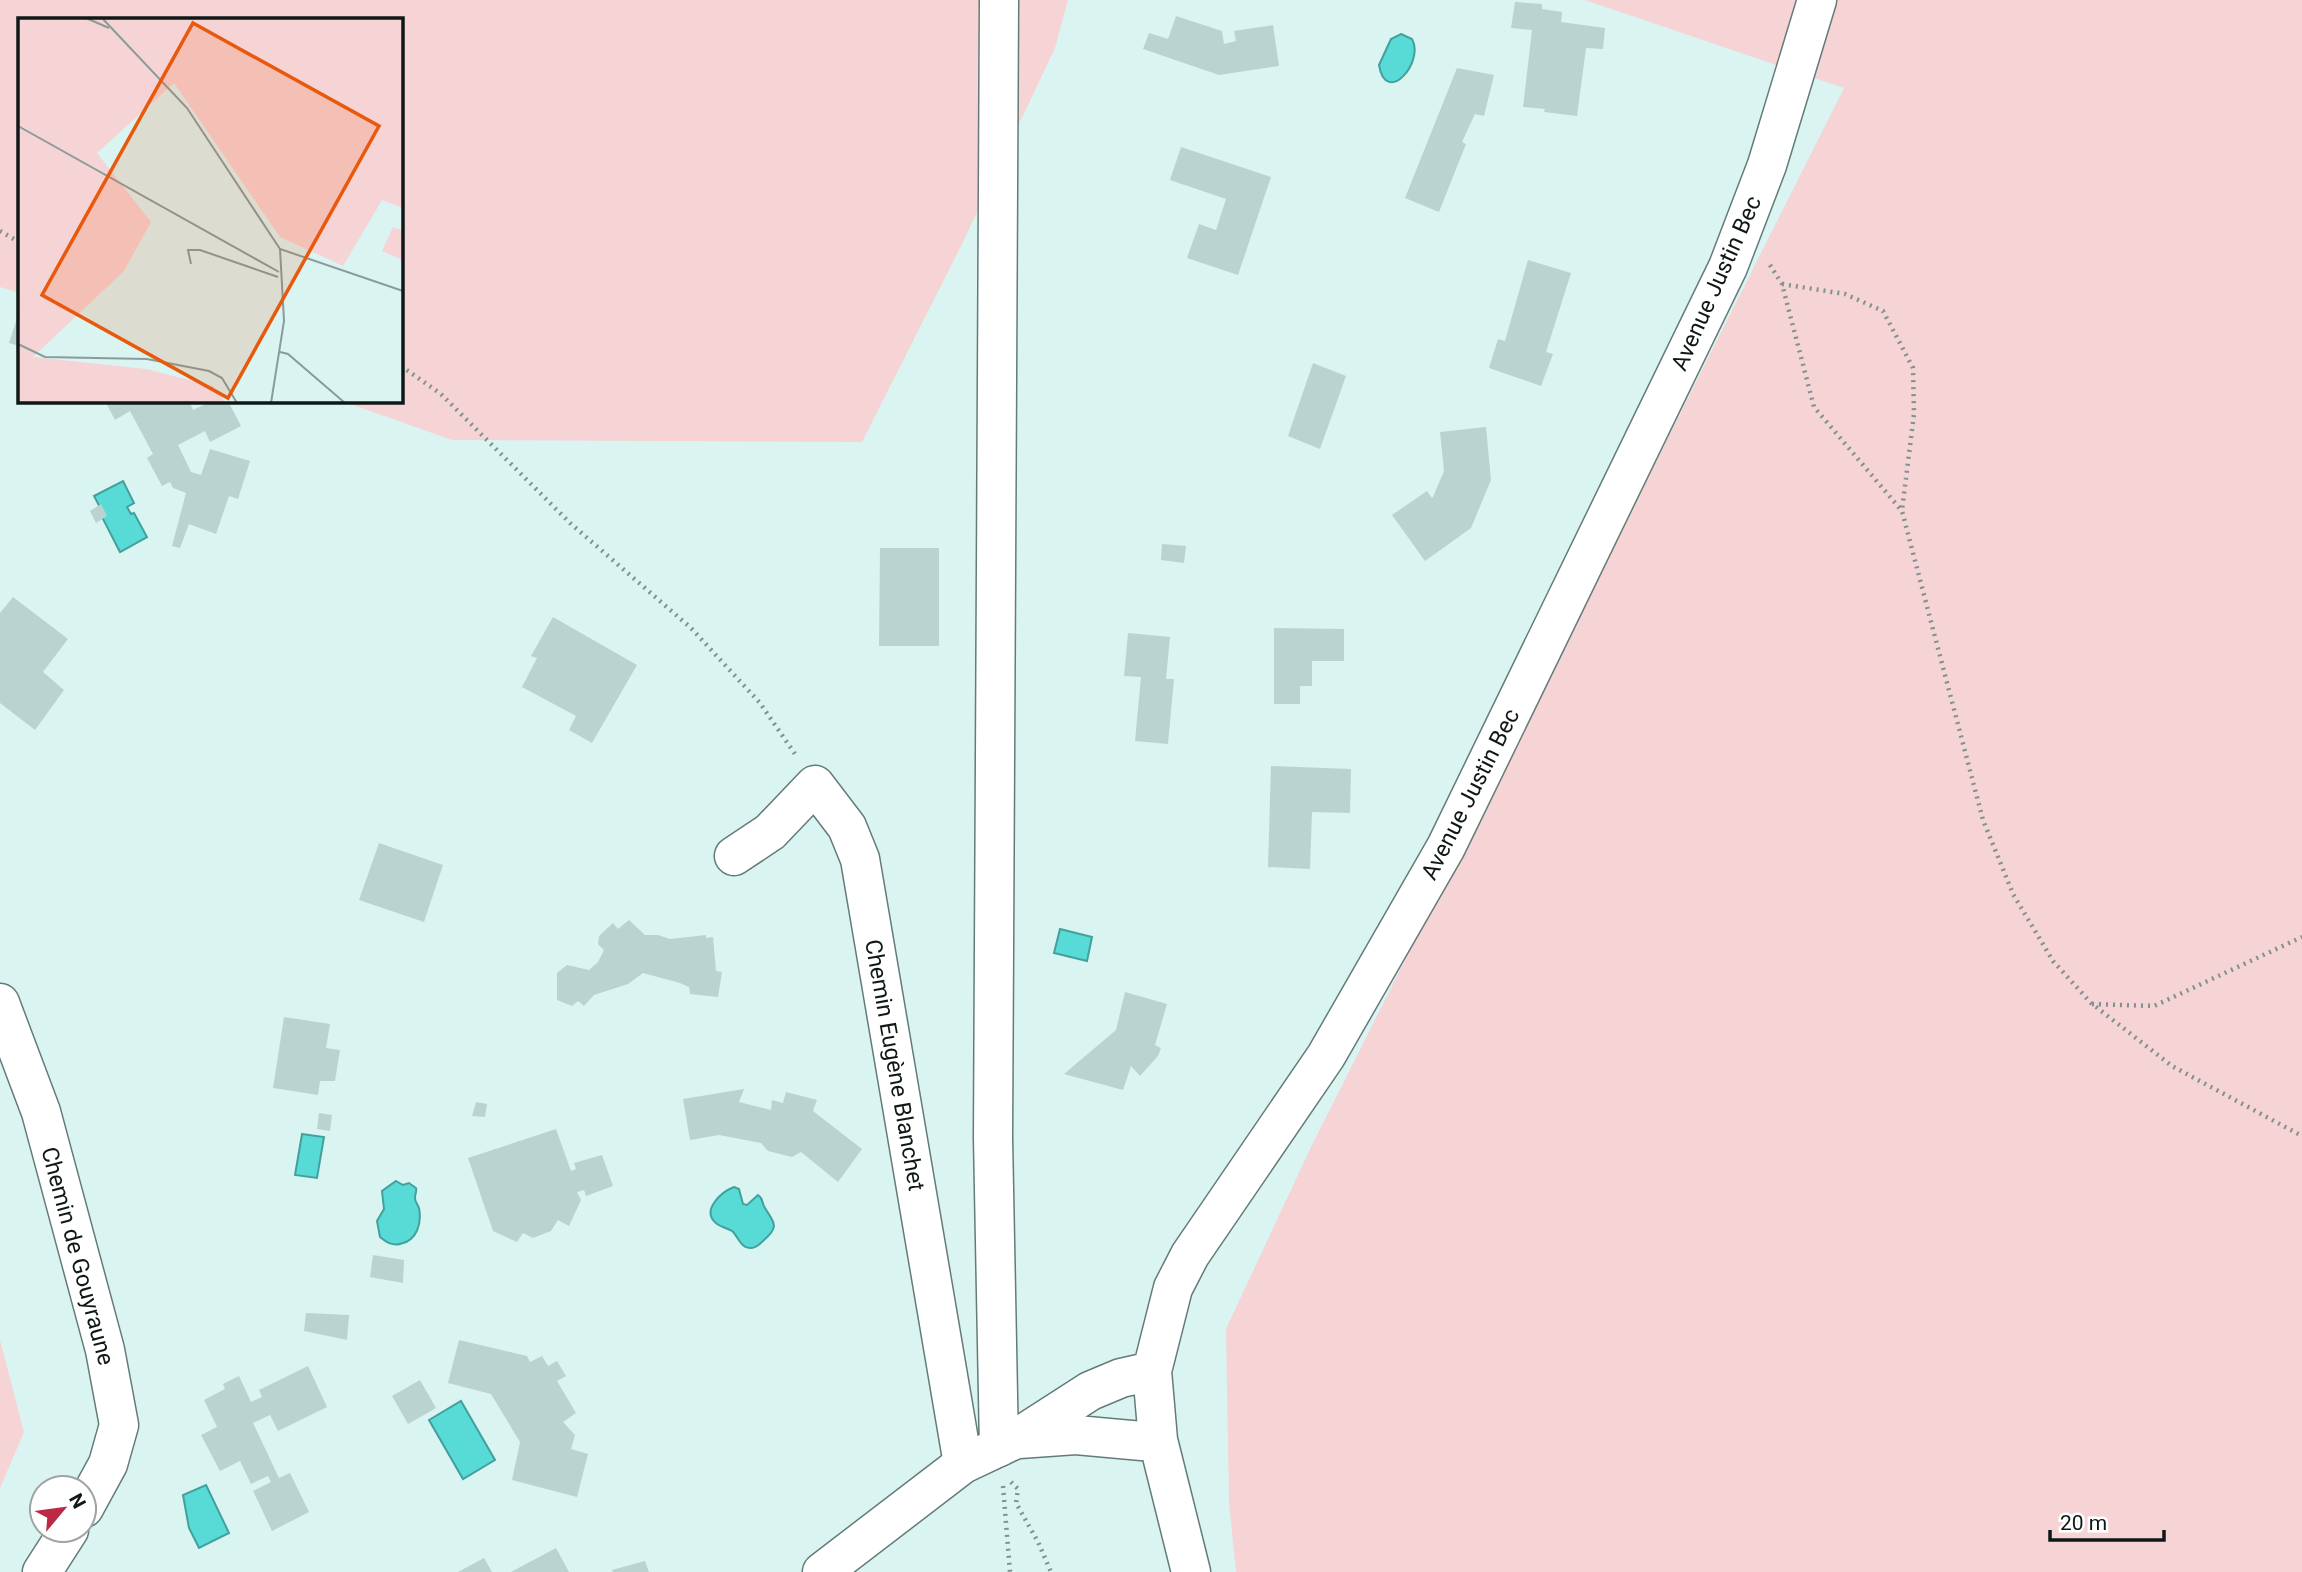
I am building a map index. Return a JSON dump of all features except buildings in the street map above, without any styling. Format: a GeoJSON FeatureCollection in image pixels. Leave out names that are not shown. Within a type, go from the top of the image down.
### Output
{"type":"FeatureCollection","features":[{"type":"Feature","properties":{"kind":"street"},"geometry":{"type":"LineString","coordinates":[[999,0],[993,1124],[1005,1453]]}},
{"type":"Feature","properties":{"kind":"street","name":"Avenue Justin Bec"},"geometry":{"type":"LineString","coordinates":[[1191,1572],[1158,1440],[1152,1371],[1173,1288],[1190,1255],[1326,1056],[1446,847],[1728,267],[1767,165],[1817,0]]}},
{"type":"Feature","properties":{"kind":"street"},"geometry":{"type":"LineString","coordinates":[[734,856],[770,832],[815,785]]}},
{"type":"Feature","properties":{"kind":"street","name":"Chemin Eugène Blanchet"},"geometry":{"type":"LineString","coordinates":[[815,785],[846,827],[860,859],[963,1464]]}},
{"type":"Feature","properties":{"kind":"street","name":"Chemin de Gouyraune"},"geometry":{"type":"LineString","coordinates":[[0,1003],[40,1112],[104,1350],[119,1425],[108,1464],[98,1482]]}},
{"type":"Feature","properties":{"kind":"street"},"geometry":{"type":"LineString","coordinates":[[1005,1453],[1090,1391],[1121,1378],[1152,1371]]}},
{"type":"Feature","properties":{"kind":"street"},"geometry":{"type":"LineString","coordinates":[[822,1572],[963,1464],[1076,1435],[1158,1440]]}},
{"type":"Feature","properties":{"kind":"street"},"geometry":{"type":"LineString","coordinates":[[42,1572],[60,1544]]}},
{"type":"Feature","properties":{"kind":"path"},"geometry":{"type":"LineString","coordinates":[[0,232],[18,241]]}},
{"type":"Feature","properties":{"kind":"path"},"geometry":{"type":"LineString","coordinates":[[1728,267],[1769,263],[1783,284],[1814,407],[1902,510]]}},
{"type":"Feature","properties":{"kind":"path"},"geometry":{"type":"LineString","coordinates":[[1783,284],[1845,294],[1883,311],[1913,368],[1914,414],[1902,510],[1983,820],[2013,894],[2053,961],[2091,1003],[2172,1066],[2302,1136]]}},
{"type":"Feature","properties":{"kind":"path"},"geometry":{"type":"LineString","coordinates":[[402,367],[441,394],[570,523],[691,628],[760,703],[815,785]]}},
{"type":"Feature","properties":{"kind":"path"},"geometry":{"type":"LineString","coordinates":[[2091,1003],[2154,1006],[2302,937]]}},
{"type":"Feature","properties":{"kind":"path"},"geometry":{"type":"LineString","coordinates":[[1005,1453],[1010,1572]]}},
{"type":"Feature","properties":{"kind":"path"},"geometry":{"type":"LineString","coordinates":[[1005,1453],[1018,1489],[1016,1503],[1051,1572]]}},
{"type":"Feature","properties":{"kind":"shaded area"},"geometry":{"type":"Polygon","coordinates":[[[0,0],[1068,0],[1055,48],[962,244],[862,442],[452,440],[345,402],[402,402],[402,18],[18,18],[18,293],[0,287],[0,0]]]}},
{"type":"Feature","properties":{"kind":"shaded area"},"geometry":{"type":"Polygon","coordinates":[[[1585,0],[2302,0],[2302,1572],[1236,1572],[1229,1502],[1226,1329],[1311,1147],[1844,88],[1585,0]]]}},
{"type":"Feature","properties":{"kind":"shaded area"},"geometry":{"type":"Polygon","coordinates":[[[0,1340],[24,1432],[0,1488],[0,1340]]]}},
{"type":"Feature","properties":{"kind":"water"},"geometry":{"type":"Polygon","coordinates":[[[1401,34],[1412,39],[1415,48],[1413,59],[1403,76],[1389,82],[1383,77],[1379,65],[1391,39],[1401,34]]]}},
{"type":"Feature","properties":{"kind":"water"},"geometry":{"type":"Polygon","coordinates":[[[123,481],[134,503],[127,507],[131,514],[134,513],[147,537],[120,552],[94,496],[123,481]]]}},
{"type":"Feature","properties":{"kind":"water"},"geometry":{"type":"Polygon","coordinates":[[[1060,929],[1092,937],[1087,961],[1054,953],[1060,929]]]}},
{"type":"Feature","properties":{"kind":"water"},"geometry":{"type":"Polygon","coordinates":[[[302,1134],[324,1137],[317,1178],[295,1175],[302,1134]]]}},
{"type":"Feature","properties":{"kind":"water"},"geometry":{"type":"Polygon","coordinates":[[[396,1181],[403,1185],[409,1183],[416,1188],[415,1199],[420,1214],[419,1225],[411,1239],[397,1244],[389,1243],[380,1237],[377,1221],[384,1209],[382,1191],[396,1181]]]}},
{"type":"Feature","properties":{"kind":"water"},"geometry":{"type":"Polygon","coordinates":[[[734,1187],[739,1189],[743,1204],[747,1205],[760,1196],[773,1221],[772,1231],[755,1247],[748,1248],[732,1231],[712,1219],[711,1208],[714,1203],[723,1193],[734,1187]]]}},
{"type":"Feature","properties":{"kind":"water"},"geometry":{"type":"Polygon","coordinates":[[[461,1401],[495,1460],[463,1479],[429,1420],[461,1401]]]}},
{"type":"Feature","properties":{"kind":"water"},"geometry":{"type":"Polygon","coordinates":[[[206,1485],[229,1533],[199,1548],[189,1528],[183,1495],[206,1485]]]}}]}
